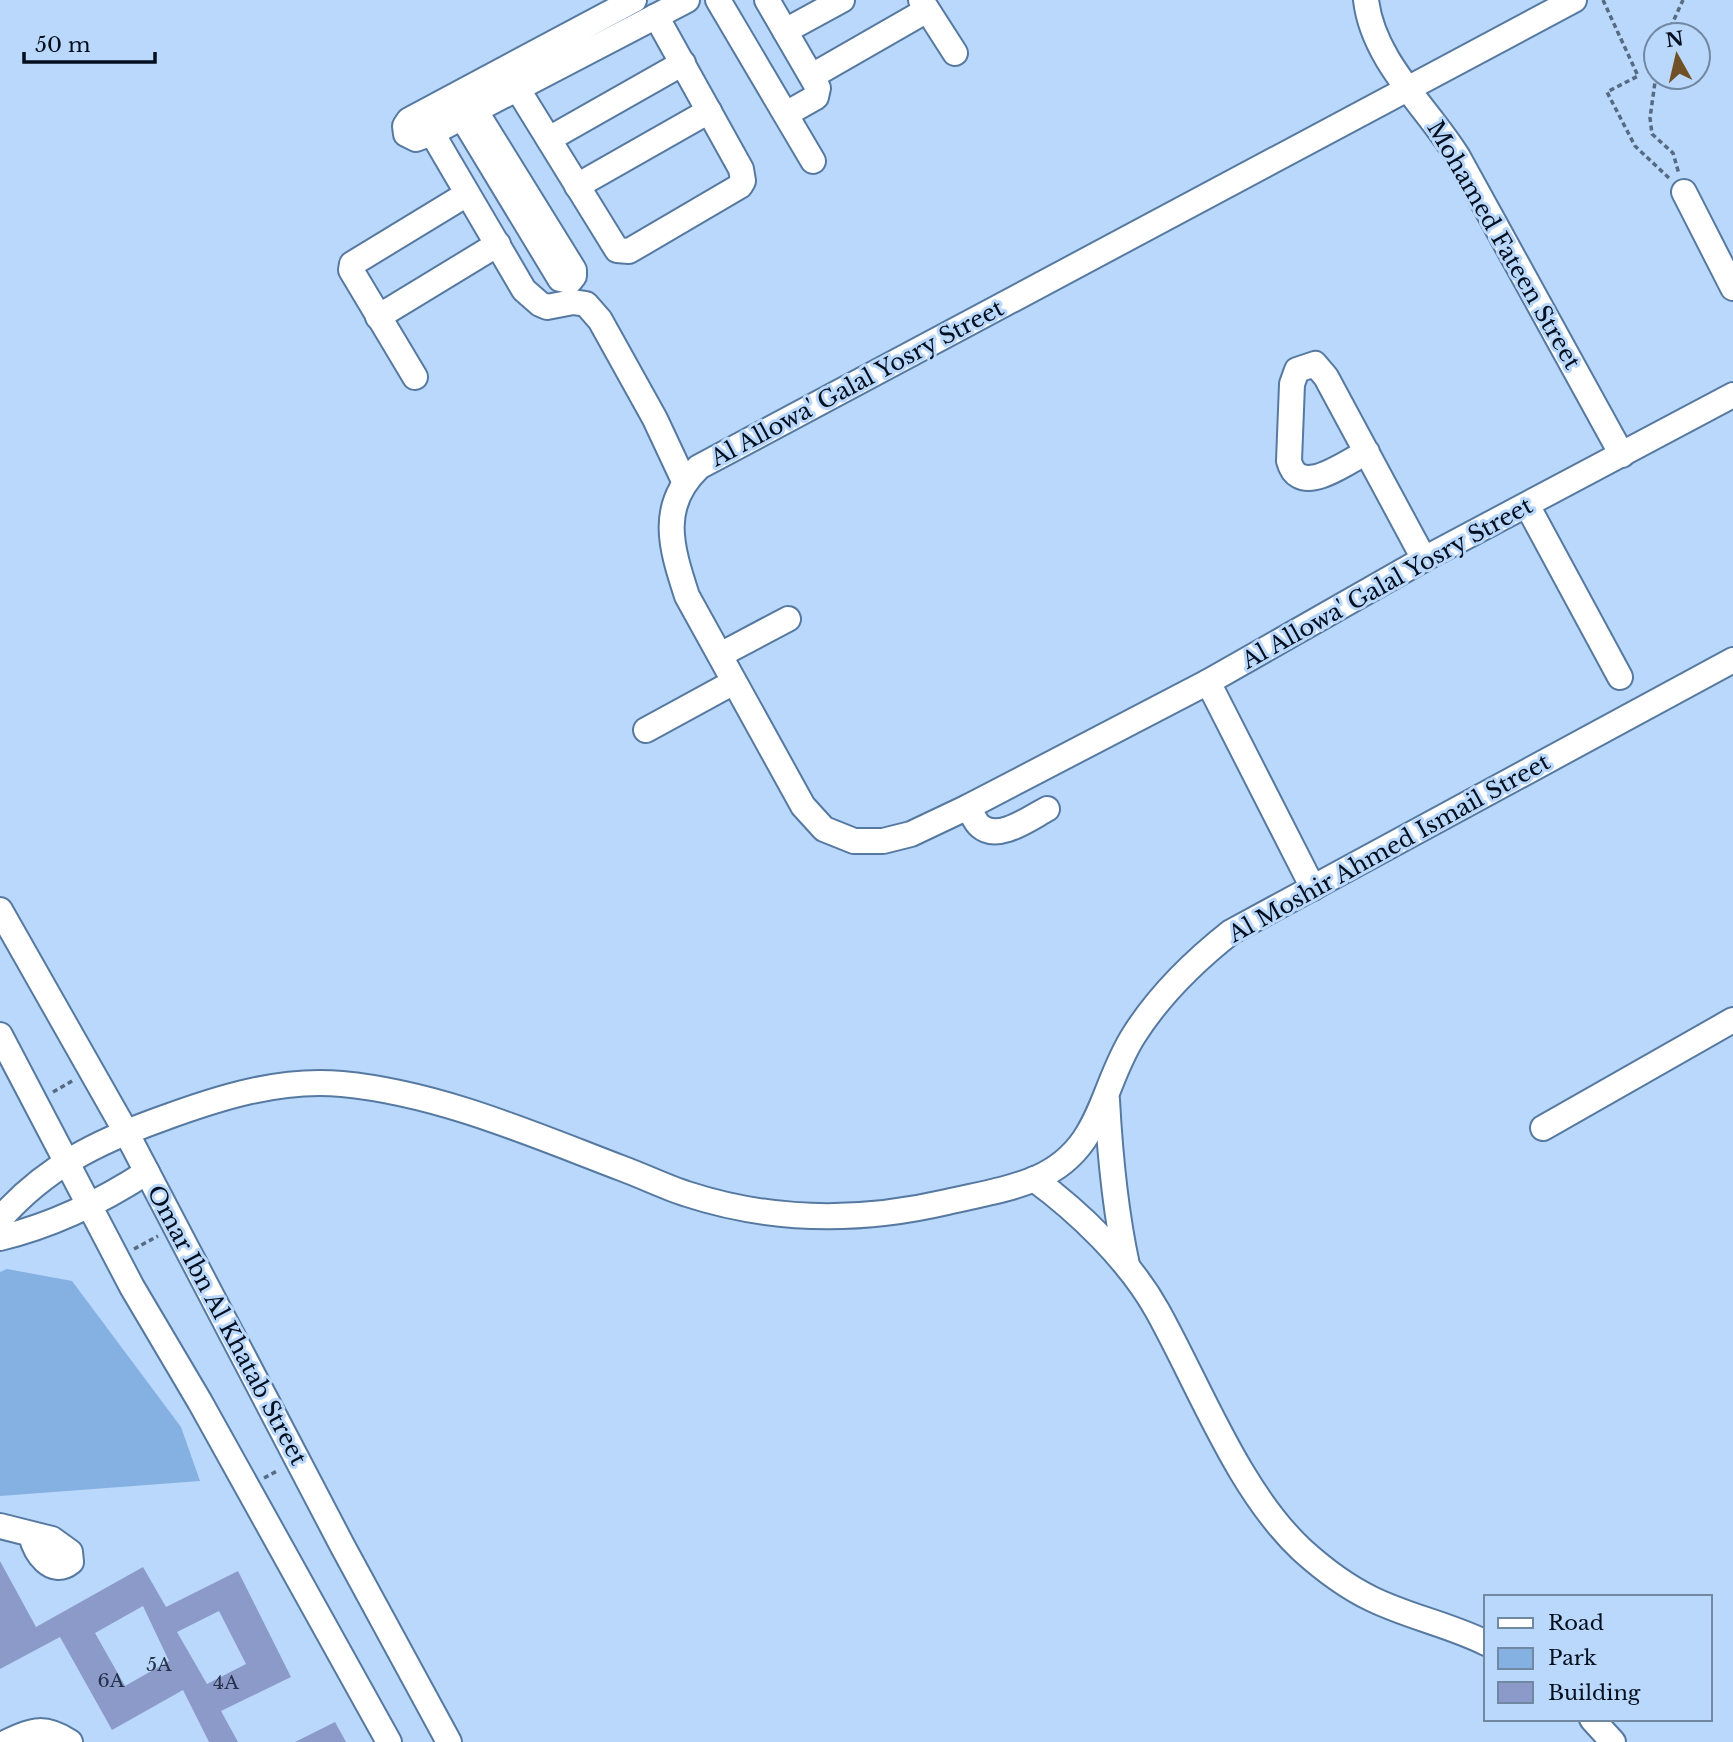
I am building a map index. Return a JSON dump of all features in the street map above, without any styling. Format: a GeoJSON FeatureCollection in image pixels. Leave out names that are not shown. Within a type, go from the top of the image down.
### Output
{"type":"FeatureCollection","features":[{"type":"Feature","properties":{"kind":"street"},"geometry":{"type":"LineString","coordinates":[[634,0],[511,78],[468,113],[412,139],[407,134],[405,126],[409,120],[511,78],[656,16],[687,0]]}},
{"type":"Feature","properties":{"kind":"street"},"geometry":{"type":"LineString","coordinates":[[718,0],[813,161]]}},
{"type":"Feature","properties":{"kind":"street"},"geometry":{"type":"LineString","coordinates":[[785,31],[842,0]]}},
{"type":"Feature","properties":{"kind":"street","name":"Mohamed Fateen Street"},"geometry":{"type":"LineString","coordinates":[[1366,0],[1373,30],[1408,90],[1443,133],[1458,157],[1622,455]]}},
{"type":"Feature","properties":{"kind":"street","name":"Al Allowa' Galal Yosry Street"},"geometry":{"type":"LineString","coordinates":[[1574,0],[699,467],[684,481],[673,511],[671,536],[687,596],[803,806],[824,829],[854,841],[883,841],[911,834],[968,807],[1208,682],[1424,559],[1733,395]]}},
{"type":"Feature","properties":{"kind":"street"},"geometry":{"type":"LineString","coordinates":[[774,2],[785,31],[818,88],[816,97],[786,114]]}},
{"type":"Feature","properties":{"kind":"street"},"geometry":{"type":"LineString","coordinates":[[812,76],[924,5],[955,53]]}},
{"type":"Feature","properties":{"kind":"street"},"geometry":{"type":"LineString","coordinates":[[511,78],[617,250],[629,251],[740,186],[743,181],[741,169],[656,16]]}},
{"type":"Feature","properties":{"kind":"street"},"geometry":{"type":"LineString","coordinates":[[549,139],[683,63]]}},
{"type":"Feature","properties":{"kind":"street"},"geometry":{"type":"LineString","coordinates":[[577,186],[709,111]]}},
{"type":"Feature","properties":{"kind":"street"},"geometry":{"type":"LineString","coordinates":[[468,113],[574,270],[570,281],[560,279],[468,113]]}},
{"type":"Feature","properties":{"kind":"street"},"geometry":{"type":"LineString","coordinates":[[432,132],[524,290],[547,307],[579,302],[586,304],[600,320],[637,385],[684,481]]}},
{"type":"Feature","properties":{"kind":"street"},"geometry":{"type":"LineString","coordinates":[[1684,192],[1733,288]]}},
{"type":"Feature","properties":{"kind":"street"},"geometry":{"type":"LineString","coordinates":[[415,377],[351,270],[352,264],[467,194]]}},
{"type":"Feature","properties":{"kind":"street"},"geometry":{"type":"LineString","coordinates":[[378,317],[498,244]]}},
{"type":"Feature","properties":{"kind":"street"},"geometry":{"type":"LineString","coordinates":[[1367,452],[1311,480],[1298,478],[1291,471],[1289,461],[1292,384],[1297,370],[1315,364],[1326,377],[1367,452],[1424,559]]}},
{"type":"Feature","properties":{"kind":"street"},"geometry":{"type":"LineString","coordinates":[[1527,505],[1620,677]]}},
{"type":"Feature","properties":{"kind":"street"},"geometry":{"type":"LineString","coordinates":[[720,655],[788,619]]}},
{"type":"Feature","properties":{"kind":"street","name":"Al Moshir Ahmed Ismail Street"},"geometry":{"type":"LineString","coordinates":[[0,1219],[39,1181],[66,1162],[126,1132],[227,1096],[276,1087],[338,1083],[423,1099],[500,1123],[688,1194],[786,1215],[840,1218],[902,1213],[1034,1179],[1070,1157],[1083,1143],[1132,1038],[1158,1000],[1191,964],[1231,932],[1733,660]]}},
{"type":"Feature","properties":{"kind":"street"},"geometry":{"type":"LineString","coordinates":[[646,730],[734,682]]}},
{"type":"Feature","properties":{"kind":"street"},"geometry":{"type":"LineString","coordinates":[[1208,682],[1313,888]]}},
{"type":"Feature","properties":{"kind":"street"},"geometry":{"type":"LineString","coordinates":[[968,807],[979,826],[993,832],[1009,828],[1046,809]]}},
{"type":"Feature","properties":{"kind":"street","name":"Omar Ibn Al Khatab Street"},"geometry":{"type":"LineString","coordinates":[[0,910],[126,1132],[449,1742]]}},
{"type":"Feature","properties":{"kind":"street"},"geometry":{"type":"LineString","coordinates":[[1543,1128],[1733,1020]]}},
{"type":"Feature","properties":{"kind":"street"},"geometry":{"type":"LineString","coordinates":[[0,1035],[116,1258],[389,1742]]}},
{"type":"Feature","properties":{"kind":"street"},"geometry":{"type":"LineString","coordinates":[[1106,1096],[1114,1196],[1128,1269]]}},
{"type":"Feature","properties":{"kind":"street"},"geometry":{"type":"LineString","coordinates":[[0,1238],[47,1224],[89,1206],[147,1172]]}},
{"type":"Feature","properties":{"kind":"street"},"geometry":{"type":"LineString","coordinates":[[1034,1179],[1078,1215],[1128,1269],[1157,1310],[1249,1483],[1273,1519],[1302,1550],[1336,1577],[1373,1599],[1484,1642]]}},
{"type":"Feature","properties":{"kind":"street"},"geometry":{"type":"LineString","coordinates":[[0,1527],[30,1535]]}},
{"type":"Feature","properties":{"kind":"street"},"geometry":{"type":"LineString","coordinates":[[1594,1721],[1613,1742]]}},
{"type":"Feature","properties":{"kind":"street"},"geometry":{"type":"LineString","coordinates":[[7,1742],[30,1730],[51,1732],[70,1742]]}},
{"type":"Feature","properties":{"kind":"path"},"geometry":{"type":"LineString","coordinates":[[1603,0],[1638,76],[1607,92],[1635,146],[1684,192]]}},
{"type":"Feature","properties":{"kind":"path"},"geometry":{"type":"LineString","coordinates":[[1673,21],[1683,0]]}},
{"type":"Feature","properties":{"kind":"path"},"geometry":{"type":"LineString","coordinates":[[1654,91],[1650,118],[1652,134],[1673,153],[1684,192]]}},
{"type":"Feature","properties":{"kind":"path"},"geometry":{"type":"LineString","coordinates":[[35,1102],[92,1071]]}},
{"type":"Feature","properties":{"kind":"path"},"geometry":{"type":"LineString","coordinates":[[116,1258],[176,1227]]}},
{"type":"Feature","properties":{"kind":"path"},"geometry":{"type":"LineString","coordinates":[[247,1488],[298,1459]]}},
{"type":"Feature","properties":{"kind":"green space"},"geometry":{"type":"Polygon","coordinates":[[[7,1269],[72,1281],[181,1427],[200,1481],[0,1496],[0,1272],[7,1269]]]}},
{"type":"Feature","properties":{"kind":"building"},"geometry":{"type":"Polygon","coordinates":[[[0,1561],[36,1627],[143,1567],[166,1607],[238,1571],[291,1677],[221,1711],[238,1742],[209,1742],[183,1690],[112,1730],[60,1637],[0,1669],[0,1561]],[[143,1606],[95,1633],[125,1686],[169,1661],[143,1606]],[[219,1611],[177,1632],[207,1684],[246,1664],[219,1611]]]}},
{"type":"Feature","properties":{"kind":"building"},"geometry":{"type":"Polygon","coordinates":[[[335,1722],[346,1742],[295,1742],[335,1722]]]}}]}
